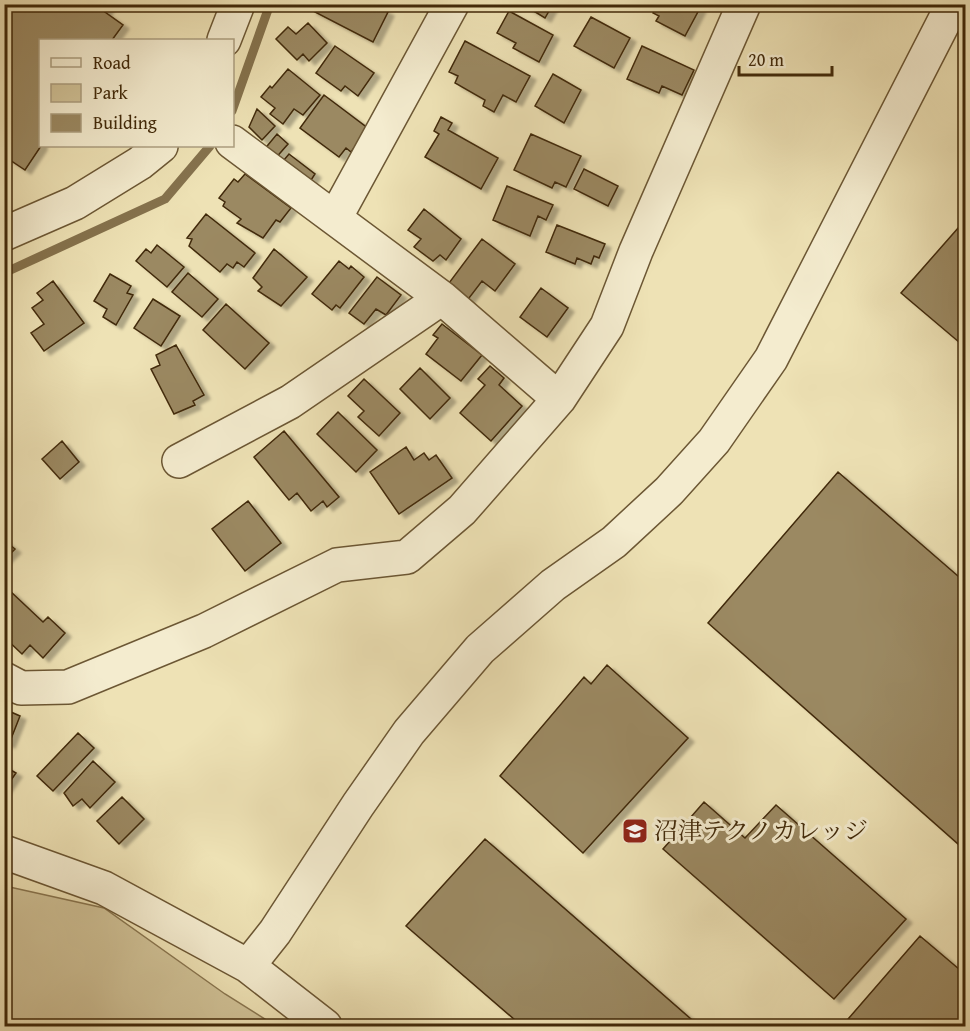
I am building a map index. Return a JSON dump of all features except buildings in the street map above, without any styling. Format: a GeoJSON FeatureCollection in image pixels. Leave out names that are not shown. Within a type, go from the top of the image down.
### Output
{"type":"FeatureCollection","features":[{"type":"Feature","properties":{"kind":"street"},"geometry":{"type":"LineString","coordinates":[[225,39],[238,4]]}},
{"type":"Feature","properties":{"kind":"street"},"geometry":{"type":"LineString","coordinates":[[335,219],[452,4]]}},
{"type":"Feature","properties":{"kind":"street"},"geometry":{"type":"LineString","coordinates":[[4,679],[21,688],[68,687],[204,631],[337,565],[407,557],[462,510],[559,399],[607,326],[636,252],[744,4]]}},
{"type":"Feature","properties":{"kind":"street"},"geometry":{"type":"LineString","coordinates":[[248,966],[275,932],[409,732],[480,649],[553,585],[614,542],[669,491],[714,441],[771,359],[953,4]]}},
{"type":"Feature","properties":{"kind":"street"},"geometry":{"type":"LineString","coordinates":[[234,143],[442,298],[559,399]]}},
{"type":"Feature","properties":{"kind":"street"},"geometry":{"type":"LineString","coordinates":[[4,234],[75,203],[140,163],[160,147]]}},
{"type":"Feature","properties":{"kind":"street"},"geometry":{"type":"LineString","coordinates":[[179,461],[290,402],[442,298]]}},
{"type":"Feature","properties":{"kind":"street"},"geometry":{"type":"LineString","coordinates":[[4,852],[104,888],[248,966],[325,1026]]}},
{"type":"Feature","properties":{"kind":"green space"},"geometry":{"type":"Polygon","coordinates":[[[5,886],[104,908],[225,994],[276,1026],[5,1026],[5,886]]]}},
{"type":"Feature","properties":{"kind":"waterway"},"geometry":{"type":"LineString","coordinates":[[234,105],[270,4]]}},
{"type":"Feature","properties":{"kind":"waterway"},"geometry":{"type":"LineString","coordinates":[[4,273],[165,199],[209,147]]}},
{"type":"Feature","properties":{"kind":"place","name":"沼津テクノカレッジ"},"geometry":{"type":"Point","coordinates":[635,831]}}]}
